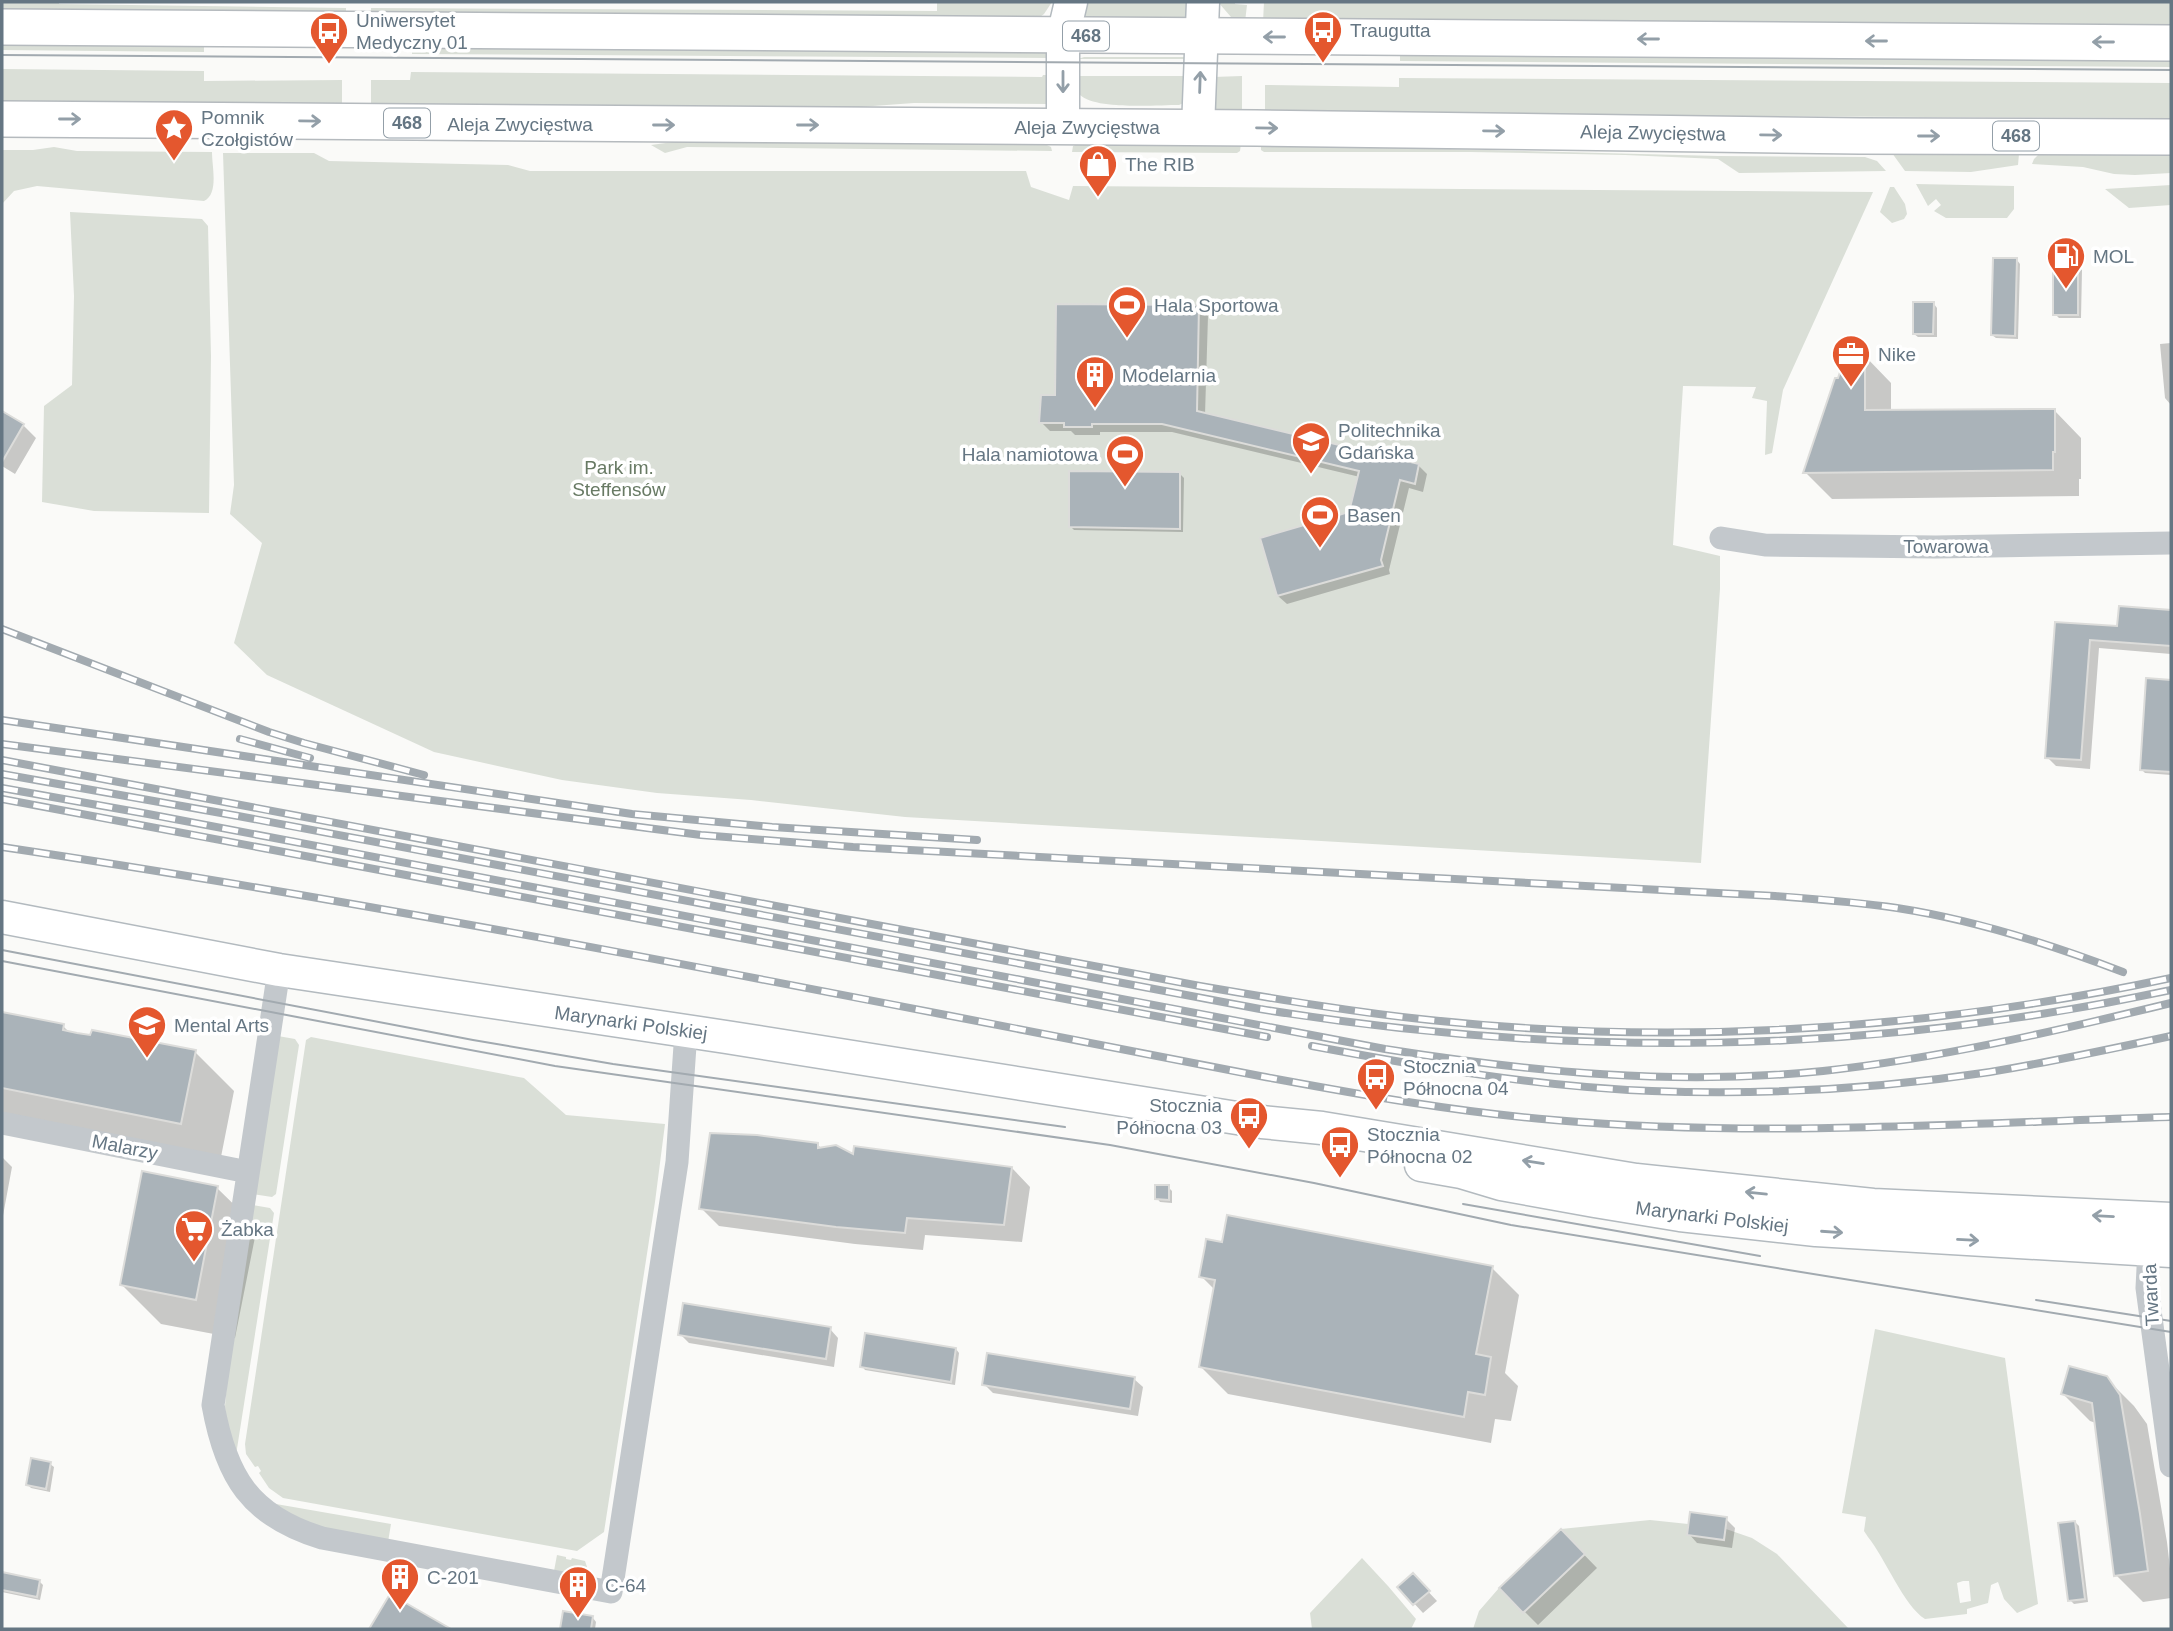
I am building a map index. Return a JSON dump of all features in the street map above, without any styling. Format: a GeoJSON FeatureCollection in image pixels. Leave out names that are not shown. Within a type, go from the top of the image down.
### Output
{"type":"FeatureCollection","features":[{"type":"Feature","properties":{"kind":"main road"},"geometry":{"type":"LineString","coordinates":[[1063,127],[1063,36],[1071,2]]}},
{"type":"Feature","properties":{"kind":"main road"},"geometry":{"type":"LineString","coordinates":[[1199,128],[1203,2]]}},
{"type":"Feature","properties":{"kind":"main road","name":"468"},"geometry":{"type":"LineString","coordinates":[[2,27],[2171,43]]}},
{"type":"Feature","properties":{"kind":"main road","name":"Aleja Zwycięstwa"},"geometry":{"type":"LineString","coordinates":[[2,118],[1860,136],[2171,136]]}},
{"type":"Feature","properties":{"kind":"main road","name":"Marynarki Polskiej"},"geometry":{"type":"LineString","coordinates":[[2,917],[279,970],[1262,1122],[1289,1136],[1326,1147],[1461,1172],[1501,1184],[1597,1187],[1636,1180],[1873,1205],[2171,1219]]}},
{"type":"Feature","properties":{"kind":"main road","name":"Marynarki Polskiej"},"geometry":{"type":"LineString","coordinates":[[1597,1187],[1680,1215],[1816,1230],[2160,1250]]}},
{"type":"Feature","properties":{"kind":"main road"},"geometry":{"type":"LineString","coordinates":[[2138,1218],[2171,1204]]}},
{"type":"Feature","properties":{"kind":"street","name":"Towarowa"},"geometry":{"type":"LineString","coordinates":[[1721,538],[1765,545],[1936,547],[2171,543]]}},
{"type":"Feature","properties":{"kind":"street"},"geometry":{"type":"LineString","coordinates":[[279,970],[213,1405],[224,1453],[248,1494],[258,1505],[285,1524],[322,1538],[611,1592],[677,1162],[686,1031]]}},
{"type":"Feature","properties":{"kind":"street","name":"Malarzy"},"geometry":{"type":"LineString","coordinates":[[2,1123],[248,1172]]}},
{"type":"Feature","properties":{"kind":"street","name":"Twarda"},"geometry":{"type":"LineString","coordinates":[[2160,1250],[2147,1288],[2171,1466]]}},
{"type":"Feature","properties":{"kind":"green space"},"geometry":{"type":"Polygon","coordinates":[[[2,2],[346,8],[346,15],[2,10],[2,2]]]}},
{"type":"Feature","properties":{"kind":"green space"},"geometry":{"type":"Polygon","coordinates":[[[655,2],[1052,2],[1040,17],[371,15],[371,8],[937,11],[937,3],[655,2]]]}},
{"type":"Feature","properties":{"kind":"green space"},"geometry":{"type":"Polygon","coordinates":[[[1086,2],[1193,2],[1194,22],[1080,21],[1086,2]]]}},
{"type":"Feature","properties":{"kind":"green space"},"geometry":{"type":"Polygon","coordinates":[[[1218,2],[1247,5],[1245,22],[1231,17],[1218,2]]]}},
{"type":"Feature","properties":{"kind":"green space"},"geometry":{"type":"Polygon","coordinates":[[[1264,2],[2171,2],[2171,26],[1263,22],[1264,2]]]}},
{"type":"Feature","properties":{"kind":"green space"},"geometry":{"type":"Polygon","coordinates":[[[2,42],[204,43],[204,52],[2,50],[2,42]]]}},
{"type":"Feature","properties":{"kind":"green space"},"geometry":{"type":"Polygon","coordinates":[[[412,45],[1049,50],[1050,58],[412,54],[412,45]]]}},
{"type":"Feature","properties":{"kind":"green space"},"geometry":{"type":"Polygon","coordinates":[[[1400,54],[2171,58],[2171,67],[1400,61],[1400,54]]]}},
{"type":"Feature","properties":{"kind":"green space"},"geometry":{"type":"Polygon","coordinates":[[[1191,57],[1191,59],[1078,59],[1191,57]]]}},
{"type":"Feature","properties":{"kind":"green space"},"geometry":{"type":"Polygon","coordinates":[[[2,69],[204,71],[204,81],[342,80],[342,107],[2,103],[2,69]]]}},
{"type":"Feature","properties":{"kind":"green space"},"geometry":{"type":"Polygon","coordinates":[[[411,72],[1050,75],[1047,104],[914,103],[832,109],[371,107],[371,80],[410,80],[411,72]]]}},
{"type":"Feature","properties":{"kind":"green space"},"geometry":{"type":"Polygon","coordinates":[[[1070,76],[1192,76],[1186,102],[1179,105],[1142,106],[1112,105],[1088,100],[1078,93],[1070,76]]]}},
{"type":"Feature","properties":{"kind":"green space"},"geometry":{"type":"Polygon","coordinates":[[[1242,76],[1242,114],[1213,113],[1213,77],[1242,76]]]}},
{"type":"Feature","properties":{"kind":"green space"},"geometry":{"type":"Polygon","coordinates":[[[1399,78],[2171,83],[2171,118],[1265,114],[1265,85],[1399,87],[1399,78]]]}},
{"type":"Feature","properties":{"kind":"green space"},"geometry":{"type":"Polygon","coordinates":[[[673,142],[1045,144],[1051,147],[1052,151],[687,147],[665,153],[651,145],[673,142]]]}},
{"type":"Feature","properties":{"kind":"green space"},"geometry":{"type":"Polygon","coordinates":[[[1079,143],[1241,144],[1237,153],[1072,152],[1073,146],[1079,143]]]}},
{"type":"Feature","properties":{"kind":"green space"},"geometry":{"type":"Polygon","coordinates":[[[1261,144],[1718,156],[1865,157],[1877,161],[1886,171],[1739,173],[1718,159],[1470,152],[1264,152],[1261,150],[1261,144]]]}},
{"type":"Feature","properties":{"kind":"green space"},"geometry":{"type":"Polygon","coordinates":[[[54,147],[77,151],[212,152],[212,192],[204,201],[37,186],[14,191],[2,204],[2,150],[54,147]]]}},
{"type":"Feature","properties":{"kind":"green space"},"geometry":{"type":"Polygon","coordinates":[[[2171,151],[2171,173],[2114,174],[2083,167],[2032,164],[2041,152],[2171,151]]]}},
{"type":"Feature","properties":{"kind":"green space","name":"Park im. Steffensów"},"geometry":{"type":"Polygon","coordinates":[[[223,153],[314,153],[329,161],[508,165],[530,171],[1026,171],[1031,187],[1069,200],[1073,186],[1873,192],[1783,390],[1772,453],[1765,455],[1767,401],[1752,398],[1756,387],[1683,386],[1673,545],[1720,556],[1701,863],[905,817],[657,793],[562,780],[434,752],[267,675],[234,643],[262,543],[230,514],[234,485],[223,153]]]}},
{"type":"Feature","properties":{"kind":"green space"},"geometry":{"type":"Polygon","coordinates":[[[1892,153],[2019,154],[2018,165],[1971,172],[1905,171],[1892,153]]]}},
{"type":"Feature","properties":{"kind":"green space"},"geometry":{"type":"Polygon","coordinates":[[[1916,184],[2014,186],[2014,209],[2007,218],[1946,218],[1934,211],[1941,205],[1936,199],[1928,206],[1916,184]]]}},
{"type":"Feature","properties":{"kind":"green space"},"geometry":{"type":"Polygon","coordinates":[[[2171,185],[2171,205],[2129,208],[2105,189],[2171,185]]]}},
{"type":"Feature","properties":{"kind":"green space"},"geometry":{"type":"Polygon","coordinates":[[[1890,187],[1894,187],[1905,204],[1907,214],[1904,219],[1892,223],[1880,212],[1890,187]]]}},
{"type":"Feature","properties":{"kind":"green space"},"geometry":{"type":"Polygon","coordinates":[[[70,212],[202,219],[208,226],[211,356],[209,513],[94,511],[42,502],[44,406],[72,385],[74,296],[70,212]]]}},
{"type":"Feature","properties":{"kind":"green space"},"geometry":{"type":"Polygon","coordinates":[[[278,1036],[295,1039],[299,1045],[276,1194],[272,1197],[253,1194],[278,1036]]]}},
{"type":"Feature","properties":{"kind":"green space"},"geometry":{"type":"Polygon","coordinates":[[[311,1037],[524,1078],[566,1115],[665,1124],[604,1532],[577,1551],[283,1498],[269,1488],[259,1473],[261,1471],[258,1466],[255,1467],[246,1454],[245,1444],[306,1040],[311,1037]]]}},
{"type":"Feature","properties":{"kind":"green space"},"geometry":{"type":"Polygon","coordinates":[[[252,1205],[270,1208],[274,1213],[236,1455],[226,1424],[225,1406],[231,1335],[252,1205]]]}},
{"type":"Feature","properties":{"kind":"green space"},"geometry":{"type":"Polygon","coordinates":[[[1875,1329],[2005,1358],[2038,1604],[2017,1613],[2004,1599],[1998,1582],[1991,1585],[1988,1603],[1967,1609],[1967,1614],[1925,1619],[1902,1593],[1864,1531],[1866,1517],[1842,1513],[1875,1329]],[[1969,1581],[1957,1583],[1960,1603],[1971,1601],[1969,1581]]]}},
{"type":"Feature","properties":{"kind":"green space"},"geometry":{"type":"Polygon","coordinates":[[[276,1504],[391,1524],[388,1542],[313,1525],[276,1504]]]}},
{"type":"Feature","properties":{"kind":"green space"},"geometry":{"type":"Polygon","coordinates":[[[1690,1512],[1727,1517],[1726,1529],[1752,1538],[1777,1554],[1849,1629],[1473,1629],[1479,1611],[1499,1588],[1561,1529],[1650,1520],[1688,1524],[1690,1512]]]}},
{"type":"Feature","properties":{"kind":"green space"},"geometry":{"type":"Polygon","coordinates":[[[557,1555],[585,1561],[585,1576],[554,1571],[557,1555]]]}},
{"type":"Feature","properties":{"kind":"green space"},"geometry":{"type":"Polygon","coordinates":[[[1362,1558],[1416,1619],[1411,1629],[1312,1629],[1310,1613],[1362,1558]]]}},
{"type":"Feature","properties":{"kind":"building"},"geometry":{"type":"Polygon","coordinates":[[[1993,258],[2017,258],[2015,336],[1991,335],[1993,258]]]}},
{"type":"Feature","properties":{"kind":"building","name":"MOL"},"geometry":{"type":"Polygon","coordinates":[[[2053,265],[2078,265],[2078,315],[2053,315],[2053,265]]]}},
{"type":"Feature","properties":{"kind":"building"},"geometry":{"type":"Polygon","coordinates":[[[1913,302],[1934,302],[1933,334],[1913,334],[1913,302]]]}},
{"type":"Feature","properties":{"kind":"building"},"geometry":{"type":"Polygon","coordinates":[[[1056,304],[1199,305],[1197,411],[1419,464],[1415,484],[1400,480],[1381,560],[1383,566],[1277,596],[1260,538],[1349,512],[1359,471],[1162,424],[1092,424],[1092,427],[1064,427],[1064,423],[1039,423],[1041,395],[1055,395],[1056,304]]]}},
{"type":"Feature","properties":{"kind":"building"},"geometry":{"type":"Polygon","coordinates":[[[1848,348],[1865,354],[1865,410],[2055,409],[2053,470],[1803,473],[1848,348]]]}},
{"type":"Feature","properties":{"kind":"building"},"geometry":{"type":"Polygon","coordinates":[[[2,411],[24,424],[2,462],[2,411]]]}},
{"type":"Feature","properties":{"kind":"building","name":"Hala namiotowa"},"geometry":{"type":"Polygon","coordinates":[[[1069,471],[1180,472],[1180,529],[1069,527],[1069,471]]]}},
{"type":"Feature","properties":{"kind":"building"},"geometry":{"type":"Polygon","coordinates":[[[2119,606],[2171,610],[2171,646],[2090,640],[2081,760],[2045,758],[2055,622],[2117,626],[2119,606]]]}},
{"type":"Feature","properties":{"kind":"building"},"geometry":{"type":"Polygon","coordinates":[[[2146,678],[2171,680],[2171,772],[2140,770],[2146,678]]]}},
{"type":"Feature","properties":{"kind":"building"},"geometry":{"type":"Polygon","coordinates":[[[2,1012],[64,1024],[63,1030],[77,1033],[90,1035],[92,1030],[196,1050],[181,1124],[2,1088],[2,1012]]]}},
{"type":"Feature","properties":{"kind":"building"},"geometry":{"type":"Polygon","coordinates":[[[710,1133],[757,1135],[818,1143],[818,1148],[836,1145],[853,1154],[854,1146],[1012,1167],[1004,1225],[907,1218],[905,1233],[699,1209],[710,1133]]]}},
{"type":"Feature","properties":{"kind":"building"},"geometry":{"type":"Polygon","coordinates":[[[142,1171],[218,1186],[196,1300],[120,1285],[142,1171]]]}},
{"type":"Feature","properties":{"kind":"building"},"geometry":{"type":"Polygon","coordinates":[[[1155,1185],[1169,1185],[1169,1200],[1155,1199],[1155,1185]]]}},
{"type":"Feature","properties":{"kind":"building"},"geometry":{"type":"Polygon","coordinates":[[[1227,1215],[1493,1266],[1476,1354],[1491,1357],[1485,1395],[1468,1392],[1464,1417],[1199,1367],[1215,1280],[1199,1277],[1206,1239],[1222,1242],[1227,1215]]]}},
{"type":"Feature","properties":{"kind":"building"},"geometry":{"type":"Polygon","coordinates":[[[683,1303],[831,1327],[826,1359],[678,1335],[683,1303]]]}},
{"type":"Feature","properties":{"kind":"building"},"geometry":{"type":"Polygon","coordinates":[[[865,1333],[956,1348],[951,1382],[860,1367],[865,1333]]]}},
{"type":"Feature","properties":{"kind":"building"},"geometry":{"type":"Polygon","coordinates":[[[987,1353],[1135,1377],[1130,1409],[982,1385],[987,1353]]]}},
{"type":"Feature","properties":{"kind":"building"},"geometry":{"type":"Polygon","coordinates":[[[2069,1366],[2107,1376],[2120,1395],[2148,1571],[2114,1576],[2092,1403],[2061,1394],[2069,1366]]]}},
{"type":"Feature","properties":{"kind":"building"},"geometry":{"type":"Polygon","coordinates":[[[31,1458],[51,1462],[46,1489],[26,1485],[31,1458]]]}},
{"type":"Feature","properties":{"kind":"building"},"geometry":{"type":"Polygon","coordinates":[[[1690,1512],[1727,1517],[1724,1540],[1687,1535],[1690,1512]]]}},
{"type":"Feature","properties":{"kind":"building"},"geometry":{"type":"Polygon","coordinates":[[[2075,1521],[2085,1599],[2068,1601],[2058,1523],[2075,1521]]]}},
{"type":"Feature","properties":{"kind":"building"},"geometry":{"type":"Polygon","coordinates":[[[1561,1529],[1585,1554],[1523,1613],[1499,1588],[1561,1529]]]}},
{"type":"Feature","properties":{"kind":"building"},"geometry":{"type":"Polygon","coordinates":[[[2,1572],[40,1580],[37,1597],[2,1590],[2,1572]]]}},
{"type":"Feature","properties":{"kind":"building"},"geometry":{"type":"Polygon","coordinates":[[[1413,1573],[1430,1591],[1413,1605],[1397,1587],[1413,1573]]]}},
{"type":"Feature","properties":{"kind":"building","name":"C-201"},"geometry":{"type":"Polygon","coordinates":[[[390,1594],[451,1629],[369,1629],[390,1594]]]}},
{"type":"Feature","properties":{"kind":"building","name":"C-64"},"geometry":{"type":"Polygon","coordinates":[[[563,1611],[593,1616],[591,1629],[560,1629],[563,1611]]]}},
{"type":"Feature","properties":{"kind":"tram line"},"geometry":{"type":"LineString","coordinates":[[2,55],[2171,70]]}},
{"type":"Feature","properties":{"kind":"tram line"},"geometry":{"type":"LineString","coordinates":[[2,950],[613,1064],[1065,1127]]}},
{"type":"Feature","properties":{"kind":"tram line"},"geometry":{"type":"LineString","coordinates":[[2,961],[555,1066],[1110,1145],[1314,1183],[1511,1225],[2171,1332]]}},
{"type":"Feature","properties":{"kind":"tram line"},"geometry":{"type":"LineString","coordinates":[[1463,1204],[1760,1256]]}},
{"type":"Feature","properties":{"kind":"tram line"},"geometry":{"type":"LineString","coordinates":[[2036,1300],[2171,1321]]}},
{"type":"Feature","properties":{"kind":"railway"},"geometry":{"type":"LineString","coordinates":[[2,629],[269,732],[424,775]]}},
{"type":"Feature","properties":{"kind":"railway"},"geometry":{"type":"LineString","coordinates":[[2,720],[632,814],[772,827],[977,840]]}},
{"type":"Feature","properties":{"kind":"railway"},"geometry":{"type":"LineString","coordinates":[[240,739],[310,758]]}},
{"type":"Feature","properties":{"kind":"railway"},"geometry":{"type":"LineString","coordinates":[[2,744],[701,835],[853,847],[1852,902],[1926,913],[1984,926],[2123,972]]}},
{"type":"Feature","properties":{"kind":"railway"},"geometry":{"type":"LineString","coordinates":[[2,760],[1200,986],[1430,1020],[1616,1032],[1802,1028],[1987,1010],[2080,996],[2171,978]]}},
{"type":"Feature","properties":{"kind":"railway"},"geometry":{"type":"LineString","coordinates":[[2,774],[1260,1009],[1375,1025],[1489,1036],[1603,1042],[1717,1043],[1830,1038],[1943,1027],[2057,1012],[2171,990]]}},
{"type":"Feature","properties":{"kind":"railway"},"geometry":{"type":"LineString","coordinates":[[2,788],[1385,1049],[1549,1070],[1658,1077],[1823,1071],[1955,1051],[2171,1003]]}},
{"type":"Feature","properties":{"kind":"railway"},"geometry":{"type":"LineString","coordinates":[[2,799],[1267,1037]]}},
{"type":"Feature","properties":{"kind":"railway"},"geometry":{"type":"LineString","coordinates":[[2,847],[239,884],[475,926],[1260,1076],[1480,1112],[1631,1125],[1785,1129],[2171,1117]]}},
{"type":"Feature","properties":{"kind":"railway"},"geometry":{"type":"LineString","coordinates":[[1312,1046],[1524,1081],[1609,1089],[1737,1092],[1864,1087],[1948,1078],[2036,1064],[2171,1036]]}},
{"type":"Feature","properties":{"kind":"place","name":"Traugutta"},"geometry":{"type":"Point","coordinates":[1323,64]}},
{"type":"Feature","properties":{"kind":"place","name":"Uniwersytet Medyczny 01"},"geometry":{"type":"Point","coordinates":[329,65]}},
{"type":"Feature","properties":{"kind":"place","name":"Pomnik Czołgistów"},"geometry":{"type":"Point","coordinates":[174,162]}},
{"type":"Feature","properties":{"kind":"place","name":"The RIB"},"geometry":{"type":"Point","coordinates":[1098,198]}},
{"type":"Feature","properties":{"kind":"place","name":"MOL"},"geometry":{"type":"Point","coordinates":[2066,290]}},
{"type":"Feature","properties":{"kind":"place","name":"Hala Sportowa"},"geometry":{"type":"Point","coordinates":[1127,339]}},
{"type":"Feature","properties":{"kind":"place","name":"Nike"},"geometry":{"type":"Point","coordinates":[1851,388]}},
{"type":"Feature","properties":{"kind":"place","name":"Modelarnia"},"geometry":{"type":"Point","coordinates":[1095,409]}},
{"type":"Feature","properties":{"kind":"place","name":"Politechnika Gdańska"},"geometry":{"type":"Point","coordinates":[1311,475]}},
{"type":"Feature","properties":{"kind":"place","name":"Hala namiotowa"},"geometry":{"type":"Point","coordinates":[1125,488]}},
{"type":"Feature","properties":{"kind":"place","name":"Basen"},"geometry":{"type":"Point","coordinates":[1320,549]}},
{"type":"Feature","properties":{"kind":"place","name":"Mental Arts"},"geometry":{"type":"Point","coordinates":[147,1059]}},
{"type":"Feature","properties":{"kind":"place","name":"Stocznia Północna 04"},"geometry":{"type":"Point","coordinates":[1376,1111]}},
{"type":"Feature","properties":{"kind":"place","name":"Stocznia Północna 03"},"geometry":{"type":"Point","coordinates":[1249,1150]}},
{"type":"Feature","properties":{"kind":"place","name":"Stocznia Północna 02"},"geometry":{"type":"Point","coordinates":[1340,1179]}},
{"type":"Feature","properties":{"kind":"place","name":"Żabka"},"geometry":{"type":"Point","coordinates":[194,1263]}},
{"type":"Feature","properties":{"kind":"place","name":"C-201"},"geometry":{"type":"Point","coordinates":[400,1611]}},
{"type":"Feature","properties":{"kind":"place","name":"C-64"},"geometry":{"type":"Point","coordinates":[578,1619]}}]}
